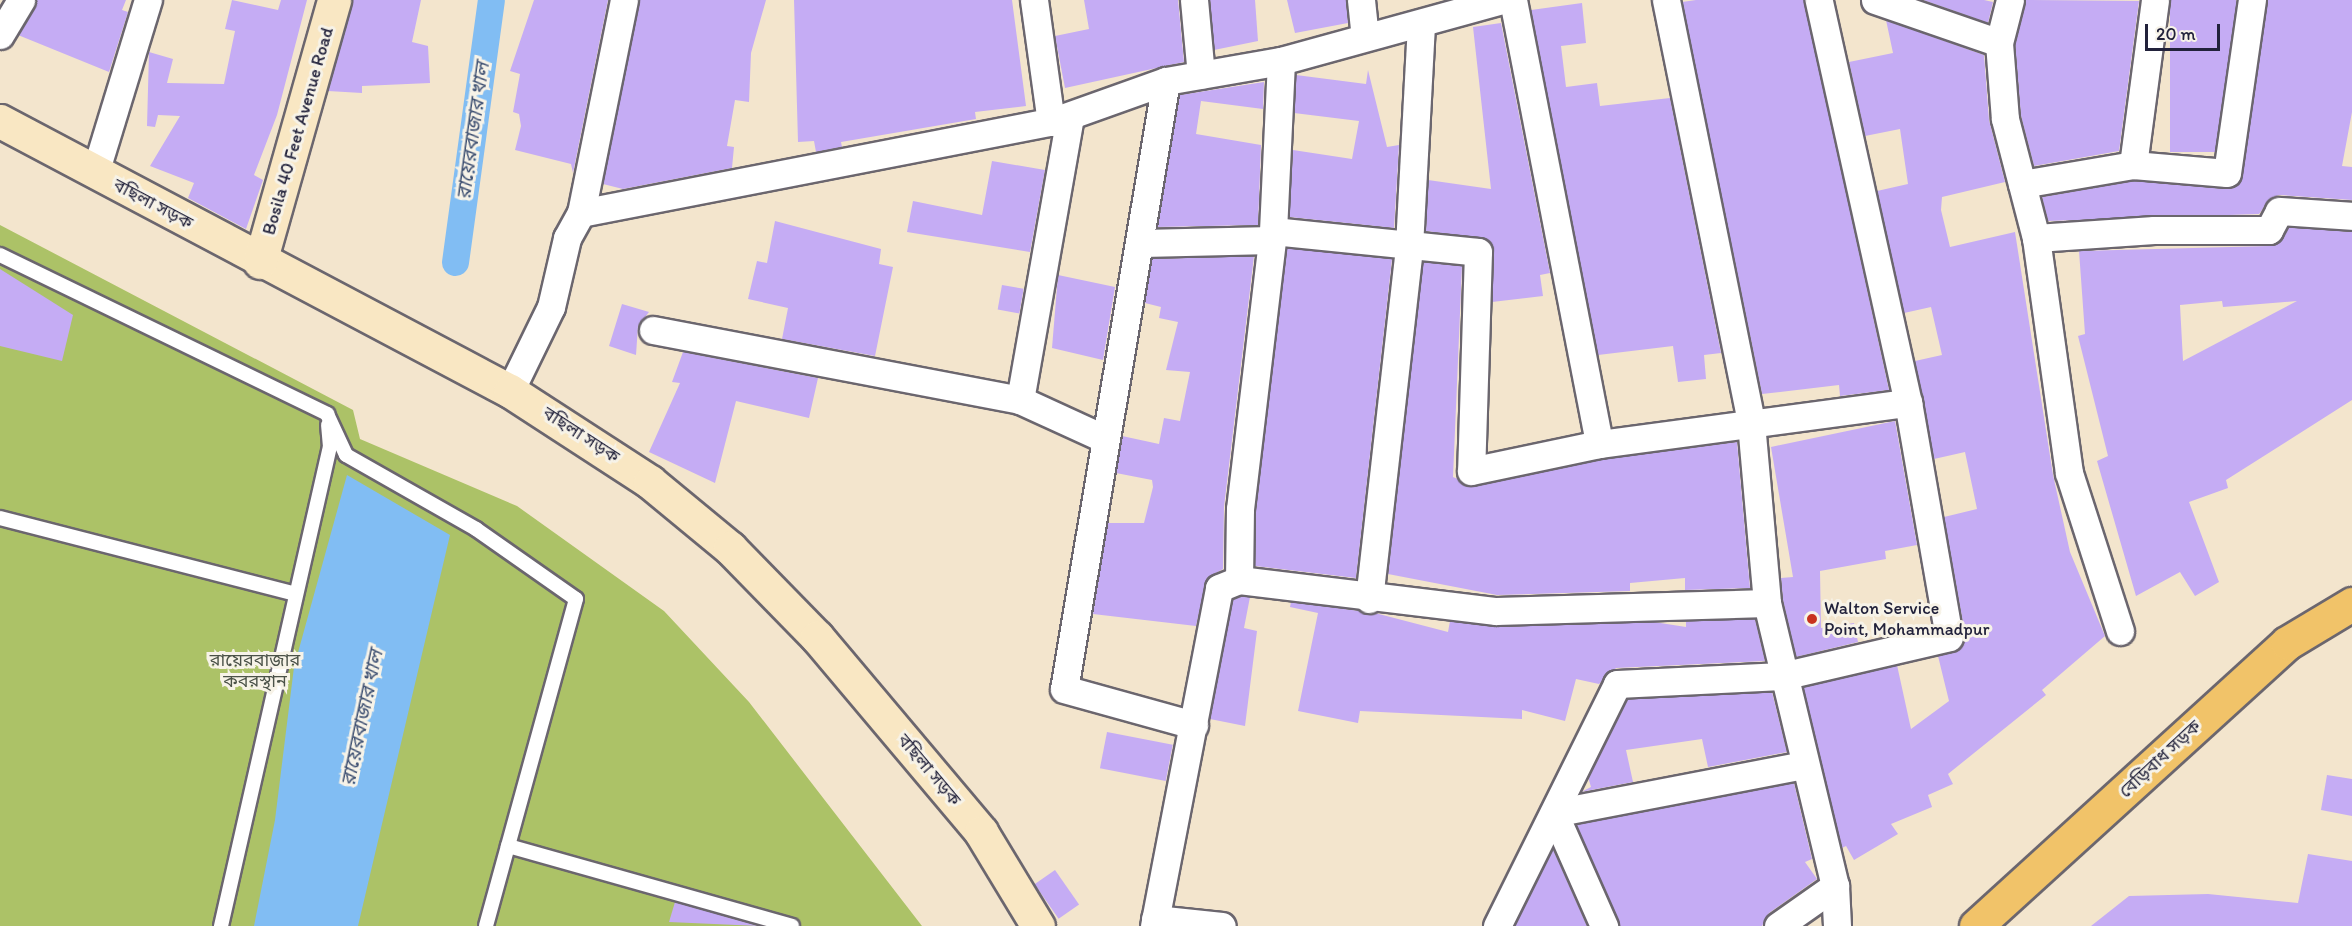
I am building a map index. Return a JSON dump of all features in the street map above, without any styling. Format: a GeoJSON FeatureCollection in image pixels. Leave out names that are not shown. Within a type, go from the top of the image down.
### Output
{"type":"FeatureCollection","features":[{"type":"Feature","properties":{"kind":"highway","name":"বেড়িবাধ সড়ক"},"geometry":{"type":"LineString","coordinates":[[1990,920],[2287,643],[2352,604]]}},
{"type":"Feature","properties":{"kind":"main road","name":"Bosila 40 Feet Avenue Road"},"geometry":{"type":"LineString","coordinates":[[260,262],[334,0]]}},
{"type":"Feature","properties":{"kind":"main road","name":"বছিলা সড়ক"},"geometry":{"type":"LineString","coordinates":[[0,121],[260,262],[510,391],[650,482],[730,548],[817,637],[981,832],[1037,921]]}},
{"type":"Feature","properties":{"kind":"street"},"geometry":{"type":"LineString","coordinates":[[0,35],[21,0]]}},
{"type":"Feature","properties":{"kind":"street"},"geometry":{"type":"LineString","coordinates":[[95,173],[148,0]]}},
{"type":"Feature","properties":{"kind":"street"},"geometry":{"type":"LineString","coordinates":[[510,391],[551,307],[567,238],[580,213],[624,0]]}},
{"type":"Feature","properties":{"kind":"street"},"geometry":{"type":"LineString","coordinates":[[1020,400],[1061,119],[1034,0]]}},
{"type":"Feature","properties":{"kind":"street"},"geometry":{"type":"LineString","coordinates":[[1194,0],[1201,75]]}},
{"type":"Feature","properties":{"kind":"street"},"geometry":{"type":"LineString","coordinates":[[1361,0],[1365,36]]}},
{"type":"Feature","properties":{"kind":"street"},"geometry":{"type":"LineString","coordinates":[[580,213],[1061,119],[1166,81],[1281,61],[1365,36],[1503,0]]}},
{"type":"Feature","properties":{"kind":"street"},"geometry":{"type":"LineString","coordinates":[[1513,0],[1599,444]]}},
{"type":"Feature","properties":{"kind":"street"},"geometry":{"type":"LineString","coordinates":[[1666,0],[1751,423],[1767,603],[1803,765],[1835,886],[1837,926]]}},
{"type":"Feature","properties":{"kind":"street"},"geometry":{"type":"LineString","coordinates":[[1497,926],[1617,684],[1782,676],[1949,638],[1908,403],[1820,0]]}},
{"type":"Feature","properties":{"kind":"street"},"geometry":{"type":"LineString","coordinates":[[1876,0],[1999,43]]}},
{"type":"Feature","properties":{"kind":"street"},"geometry":{"type":"LineString","coordinates":[[2010,0],[1999,43],[2005,119],[2036,238],[2069,473],[2120,631]]}},
{"type":"Feature","properties":{"kind":"street"},"geometry":{"type":"LineString","coordinates":[[2133,165],[2155,0]]}},
{"type":"Feature","properties":{"kind":"street"},"geometry":{"type":"LineString","coordinates":[[2022,184],[2133,165],[2227,172],[2252,0]]}},
{"type":"Feature","properties":{"kind":"street"},"geometry":{"type":"LineString","coordinates":[[1369,599],[1409,246],[1421,23]]}},
{"type":"Feature","properties":{"kind":"street"},"geometry":{"type":"LineString","coordinates":[[1239,580],[1240,509],[1272,235],[1281,61]]}},
{"type":"Feature","properties":{"kind":"street"},"geometry":{"type":"LineString","coordinates":[[1166,81],[1142,243],[1105,439],[1064,689],[1194,724]]}},
{"type":"Feature","properties":{"kind":"street"},"geometry":{"type":"LineString","coordinates":[[2036,238],[2154,230],[2269,230],[2279,211],[2352,216]]}},
{"type":"Feature","properties":{"kind":"street"},"geometry":{"type":"LineString","coordinates":[[1142,243],[1272,235],[1409,246],[1419,242],[1479,252],[1470,471],[1599,444],[1908,403]]}},
{"type":"Feature","properties":{"kind":"street"},"geometry":{"type":"LineString","coordinates":[[653,330],[1020,400],[1105,439]]}},
{"type":"Feature","properties":{"kind":"street"},"geometry":{"type":"LineString","coordinates":[[1222,926],[1154,922],[1219,588],[1239,580],[1369,599],[1496,611],[1767,603]]}},
{"type":"Feature","properties":{"kind":"street"},"geometry":{"type":"LineString","coordinates":[[1554,813],[1803,765]]}},
{"type":"Feature","properties":{"kind":"street"},"geometry":{"type":"LineString","coordinates":[[1554,813],[1604,926]]}},
{"type":"Feature","properties":{"kind":"street"},"geometry":{"type":"LineString","coordinates":[[1778,926],[1835,886]]}},
{"type":"Feature","properties":{"kind":"lane"},"geometry":{"type":"LineString","coordinates":[[0,255],[327,414],[346,455],[476,529],[576,599],[486,926]]}},
{"type":"Feature","properties":{"kind":"lane"},"geometry":{"type":"LineString","coordinates":[[221,926],[293,593],[330,447],[327,414]]}},
{"type":"Feature","properties":{"kind":"lane"},"geometry":{"type":"LineString","coordinates":[[0,518],[293,593]]}},
{"type":"Feature","properties":{"kind":"lane"},"geometry":{"type":"LineString","coordinates":[[507,846],[792,926]]}},
{"type":"Feature","properties":{"kind":"green space","name":"রায়েরবাজার কবরস্থান"},"geometry":{"type":"Polygon","coordinates":[[[0,225],[353,410],[360,439],[517,506],[664,611],[749,702],[922,926],[0,926],[0,225]]]}},
{"type":"Feature","properties":{"kind":"water"},"geometry":{"type":"Polygon","coordinates":[[[347,475],[450,535],[358,926],[254,926],[275,820],[294,667],[347,475]]]}},
{"type":"Feature","properties":{"kind":"building"},"geometry":{"type":"Polygon","coordinates":[[[37,0],[126,0],[122,10],[128,12],[109,72],[18,35],[37,0]]]}},
{"type":"Feature","properties":{"kind":"building"},"geometry":{"type":"Polygon","coordinates":[[[232,0],[278,10],[281,0],[307,0],[277,115],[254,175],[263,180],[246,229],[188,198],[194,183],[150,166],[180,116],[158,115],[155,127],[147,126],[149,52],[173,59],[167,83],[224,84],[235,31],[225,29],[232,0]]]}},
{"type":"Feature","properties":{"kind":"building"},"geometry":{"type":"Polygon","coordinates":[[[352,0],[421,0],[412,42],[428,46],[430,83],[362,86],[362,93],[328,91],[352,0]]]}},
{"type":"Feature","properties":{"kind":"building"},"geometry":{"type":"Polygon","coordinates":[[[534,0],[608,0],[573,173],[571,164],[515,150],[521,126],[519,114],[513,112],[520,74],[510,71],[534,0]]]}},
{"type":"Feature","properties":{"kind":"building"},"geometry":{"type":"Polygon","coordinates":[[[639,0],[766,0],[751,53],[749,102],[735,100],[727,146],[734,147],[732,168],[623,189],[603,184],[639,0]]]}},
{"type":"Feature","properties":{"kind":"building"},"geometry":{"type":"Polygon","coordinates":[[[794,0],[1012,0],[1026,106],[975,112],[976,119],[841,142],[842,147],[816,152],[814,141],[798,142],[794,0]]]}},
{"type":"Feature","properties":{"kind":"building"},"geometry":{"type":"Polygon","coordinates":[[[1084,0],[1178,0],[1184,62],[1065,88],[1055,36],[1089,29],[1084,0]]]}},
{"type":"Feature","properties":{"kind":"building"},"geometry":{"type":"Polygon","coordinates":[[[1210,0],[1255,0],[1258,41],[1214,50],[1210,0]]]}},
{"type":"Feature","properties":{"kind":"building"},"geometry":{"type":"Polygon","coordinates":[[[1287,0],[1346,0],[1348,23],[1295,33],[1287,0]]]}},
{"type":"Feature","properties":{"kind":"building"},"geometry":{"type":"Polygon","coordinates":[[[1804,0],[1889,390],[1840,396],[1839,385],[1762,394],[1682,2],[1804,0]]]}},
{"type":"Feature","properties":{"kind":"building"},"geometry":{"type":"Polygon","coordinates":[[[1923,0],[1984,0],[1993,2],[1988,23],[1923,0]]]}},
{"type":"Feature","properties":{"kind":"building"},"geometry":{"type":"Polygon","coordinates":[[[2025,0],[2139,1],[2119,151],[2034,166],[2021,116],[2015,44],[2025,0]]]}},
{"type":"Feature","properties":{"kind":"building"},"geometry":{"type":"Polygon","coordinates":[[[2170,0],[2236,0],[2236,152],[2170,152],[2170,0]]]}},
{"type":"Feature","properties":{"kind":"building"},"geometry":{"type":"Polygon","coordinates":[[[2267,0],[2352,0],[2352,112],[2342,166],[2352,167],[2352,200],[2279,195],[2271,198],[2259,214],[2048,221],[2042,197],[2134,181],[2226,189],[2239,183],[2267,0]]]}},
{"type":"Feature","properties":{"kind":"building"},"geometry":{"type":"Polygon","coordinates":[[[1582,3],[1586,43],[1561,46],[1566,87],[1597,83],[1600,106],[1670,98],[1721,353],[1704,355],[1706,379],[1678,382],[1673,346],[1598,355],[1531,10],[1582,3]]]}},
{"type":"Feature","properties":{"kind":"building"},"geometry":{"type":"Polygon","coordinates":[[[1886,20],[1984,55],[1989,120],[2005,182],[1942,197],[1941,210],[1950,247],[2015,232],[2053,475],[2070,552],[2105,636],[2042,690],[2046,695],[1948,774],[1953,784],[1928,795],[1932,807],[1891,824],[1898,834],[1854,860],[1846,846],[1842,848],[1803,687],[1897,665],[1911,729],[1949,701],[1938,656],[1959,649],[1965,634],[1944,517],[1977,509],[1965,452],[1934,459],[1915,361],[1942,355],[1931,307],[1904,313],[1877,191],[1908,184],[1900,129],[1865,136],[1849,62],[1893,53],[1886,20]]]}},
{"type":"Feature","properties":{"kind":"building"},"geometry":{"type":"Polygon","coordinates":[[[1501,23],[1550,273],[1540,275],[1543,296],[1492,302],[1494,253],[1487,239],[1426,231],[1428,180],[1491,189],[1473,27],[1501,23]]]}},
{"type":"Feature","properties":{"kind":"building"},"geometry":{"type":"Polygon","coordinates":[[[1368,70],[1387,147],[1399,145],[1394,228],[1289,217],[1293,150],[1352,159],[1359,121],[1294,113],[1296,75],[1366,84],[1368,70]]]}},
{"type":"Feature","properties":{"kind":"building"},"geometry":{"type":"Polygon","coordinates":[[[1264,82],[1263,109],[1201,101],[1196,134],[1261,145],[1258,225],[1157,227],[1180,95],[1264,82]]]}},
{"type":"Feature","properties":{"kind":"building"},"geometry":{"type":"Polygon","coordinates":[[[992,161],[1045,170],[1030,252],[907,232],[913,201],[982,215],[992,161]]]}},
{"type":"Feature","properties":{"kind":"building"},"geometry":{"type":"Polygon","coordinates":[[[775,221],[881,249],[879,264],[893,267],[875,356],[782,339],[788,308],[748,299],[757,261],[767,263],[775,221]]]}},
{"type":"Feature","properties":{"kind":"building"},"geometry":{"type":"Polygon","coordinates":[[[2288,227],[2352,232],[2352,400],[2226,480],[2228,488],[2189,502],[2219,582],[2195,596],[2180,572],[2136,596],[2097,461],[2108,456],[2078,336],[2085,334],[2079,251],[2269,246],[2288,227]],[[2222,301],[2180,305],[2183,361],[2297,301],[2223,307],[2222,301]]]}},
{"type":"Feature","properties":{"kind":"building"},"geometry":{"type":"Polygon","coordinates":[[[1287,248],[1392,259],[1356,578],[1255,566],[1256,510],[1287,248]]]}},
{"type":"Feature","properties":{"kind":"building"},"geometry":{"type":"Polygon","coordinates":[[[1254,256],[1224,507],[1223,569],[1207,578],[1196,626],[1093,614],[1108,523],[1144,523],[1153,487],[1152,480],[1116,473],[1122,436],[1159,444],[1164,418],[1180,421],[1190,372],[1166,370],[1178,322],[1159,318],[1161,307],[1145,303],[1152,259],[1254,256]]]}},
{"type":"Feature","properties":{"kind":"building"},"geometry":{"type":"Polygon","coordinates":[[[1423,262],[1462,266],[1453,477],[1474,486],[1605,459],[1737,442],[1750,588],[1685,590],[1685,578],[1630,583],[1630,591],[1497,595],[1388,574],[1423,262]]]}},
{"type":"Feature","properties":{"kind":"building"},"geometry":{"type":"Polygon","coordinates":[[[0,269],[73,315],[62,361],[0,346],[0,269]]]}},
{"type":"Feature","properties":{"kind":"building"},"geometry":{"type":"Polygon","coordinates":[[[1058,275],[1115,287],[1103,360],[1052,348],[1058,275]]]}},
{"type":"Feature","properties":{"kind":"building"},"geometry":{"type":"Polygon","coordinates":[[[1002,285],[1024,289],[1019,313],[998,310],[1002,285]]]}},
{"type":"Feature","properties":{"kind":"building"},"geometry":{"type":"Polygon","coordinates":[[[622,304],[649,312],[638,326],[636,355],[609,346],[622,304]]]}},
{"type":"Feature","properties":{"kind":"building"},"geometry":{"type":"Polygon","coordinates":[[[683,352],[818,378],[809,418],[736,401],[715,483],[649,452],[680,383],[672,382],[683,352]]]}},
{"type":"Feature","properties":{"kind":"building"},"geometry":{"type":"Polygon","coordinates":[[[1895,421],[1917,545],[1885,551],[1886,559],[1820,571],[1821,628],[1854,623],[1858,642],[1796,657],[1783,600],[1781,578],[1793,577],[1771,447],[1895,421]]]}},
{"type":"Feature","properties":{"kind":"building"},"geometry":{"type":"Polygon","coordinates":[[[1241,596],[1250,597],[1244,628],[1257,631],[1245,726],[1210,719],[1233,599],[1241,596]]]}},
{"type":"Feature","properties":{"kind":"building"},"geometry":{"type":"Polygon","coordinates":[[[1291,602],[1375,613],[1448,632],[1450,621],[1496,627],[1654,622],[1686,627],[1686,621],[1755,619],[1765,661],[1616,668],[1599,684],[1576,679],[1565,721],[1522,710],[1522,719],[1360,711],[1358,723],[1298,711],[1318,613],[1290,607],[1291,602]]]}},
{"type":"Feature","properties":{"kind":"building"},"geometry":{"type":"Polygon","coordinates":[[[1772,692],[1787,752],[1708,767],[1702,739],[1626,750],[1633,782],[1581,792],[1591,787],[1588,777],[1627,699],[1772,692]]]}},
{"type":"Feature","properties":{"kind":"building"},"geometry":{"type":"Polygon","coordinates":[[[1107,732],[1173,745],[1166,781],[1100,768],[1107,732]]]}},
{"type":"Feature","properties":{"kind":"building"},"geometry":{"type":"Polygon","coordinates":[[[2327,775],[2352,779],[2352,816],[2321,810],[2327,775]]]}},
{"type":"Feature","properties":{"kind":"building"},"geometry":{"type":"Polygon","coordinates":[[[1794,783],[1812,859],[1805,862],[1817,879],[1769,913],[1762,926],[1619,926],[1576,825],[1794,783]]]}},
{"type":"Feature","properties":{"kind":"building"},"geometry":{"type":"Polygon","coordinates":[[[1553,849],[1587,926],[1515,926],[1553,849]]]}},
{"type":"Feature","properties":{"kind":"building"},"geometry":{"type":"Polygon","coordinates":[[[2308,854],[2352,861],[2352,926],[2091,926],[2129,896],[2208,894],[2298,903],[2308,854]]]}},
{"type":"Feature","properties":{"kind":"building"},"geometry":{"type":"Polygon","coordinates":[[[1055,870],[1079,904],[1059,919],[1035,884],[1055,870]]]}},
{"type":"Feature","properties":{"kind":"building"},"geometry":{"type":"Polygon","coordinates":[[[675,902],[759,926],[669,922],[675,902]]]}},
{"type":"Feature","properties":{"kind":"waterway","name":"রায়েরবাজার খাল"},"geometry":{"type":"LineString","coordinates":[[455,262],[491,0]]}},
{"type":"Feature","properties":{"kind":"place","name":"Walton Service Point, Mohammadpur"},"geometry":{"type":"Point","coordinates":[1812,619]}}]}
